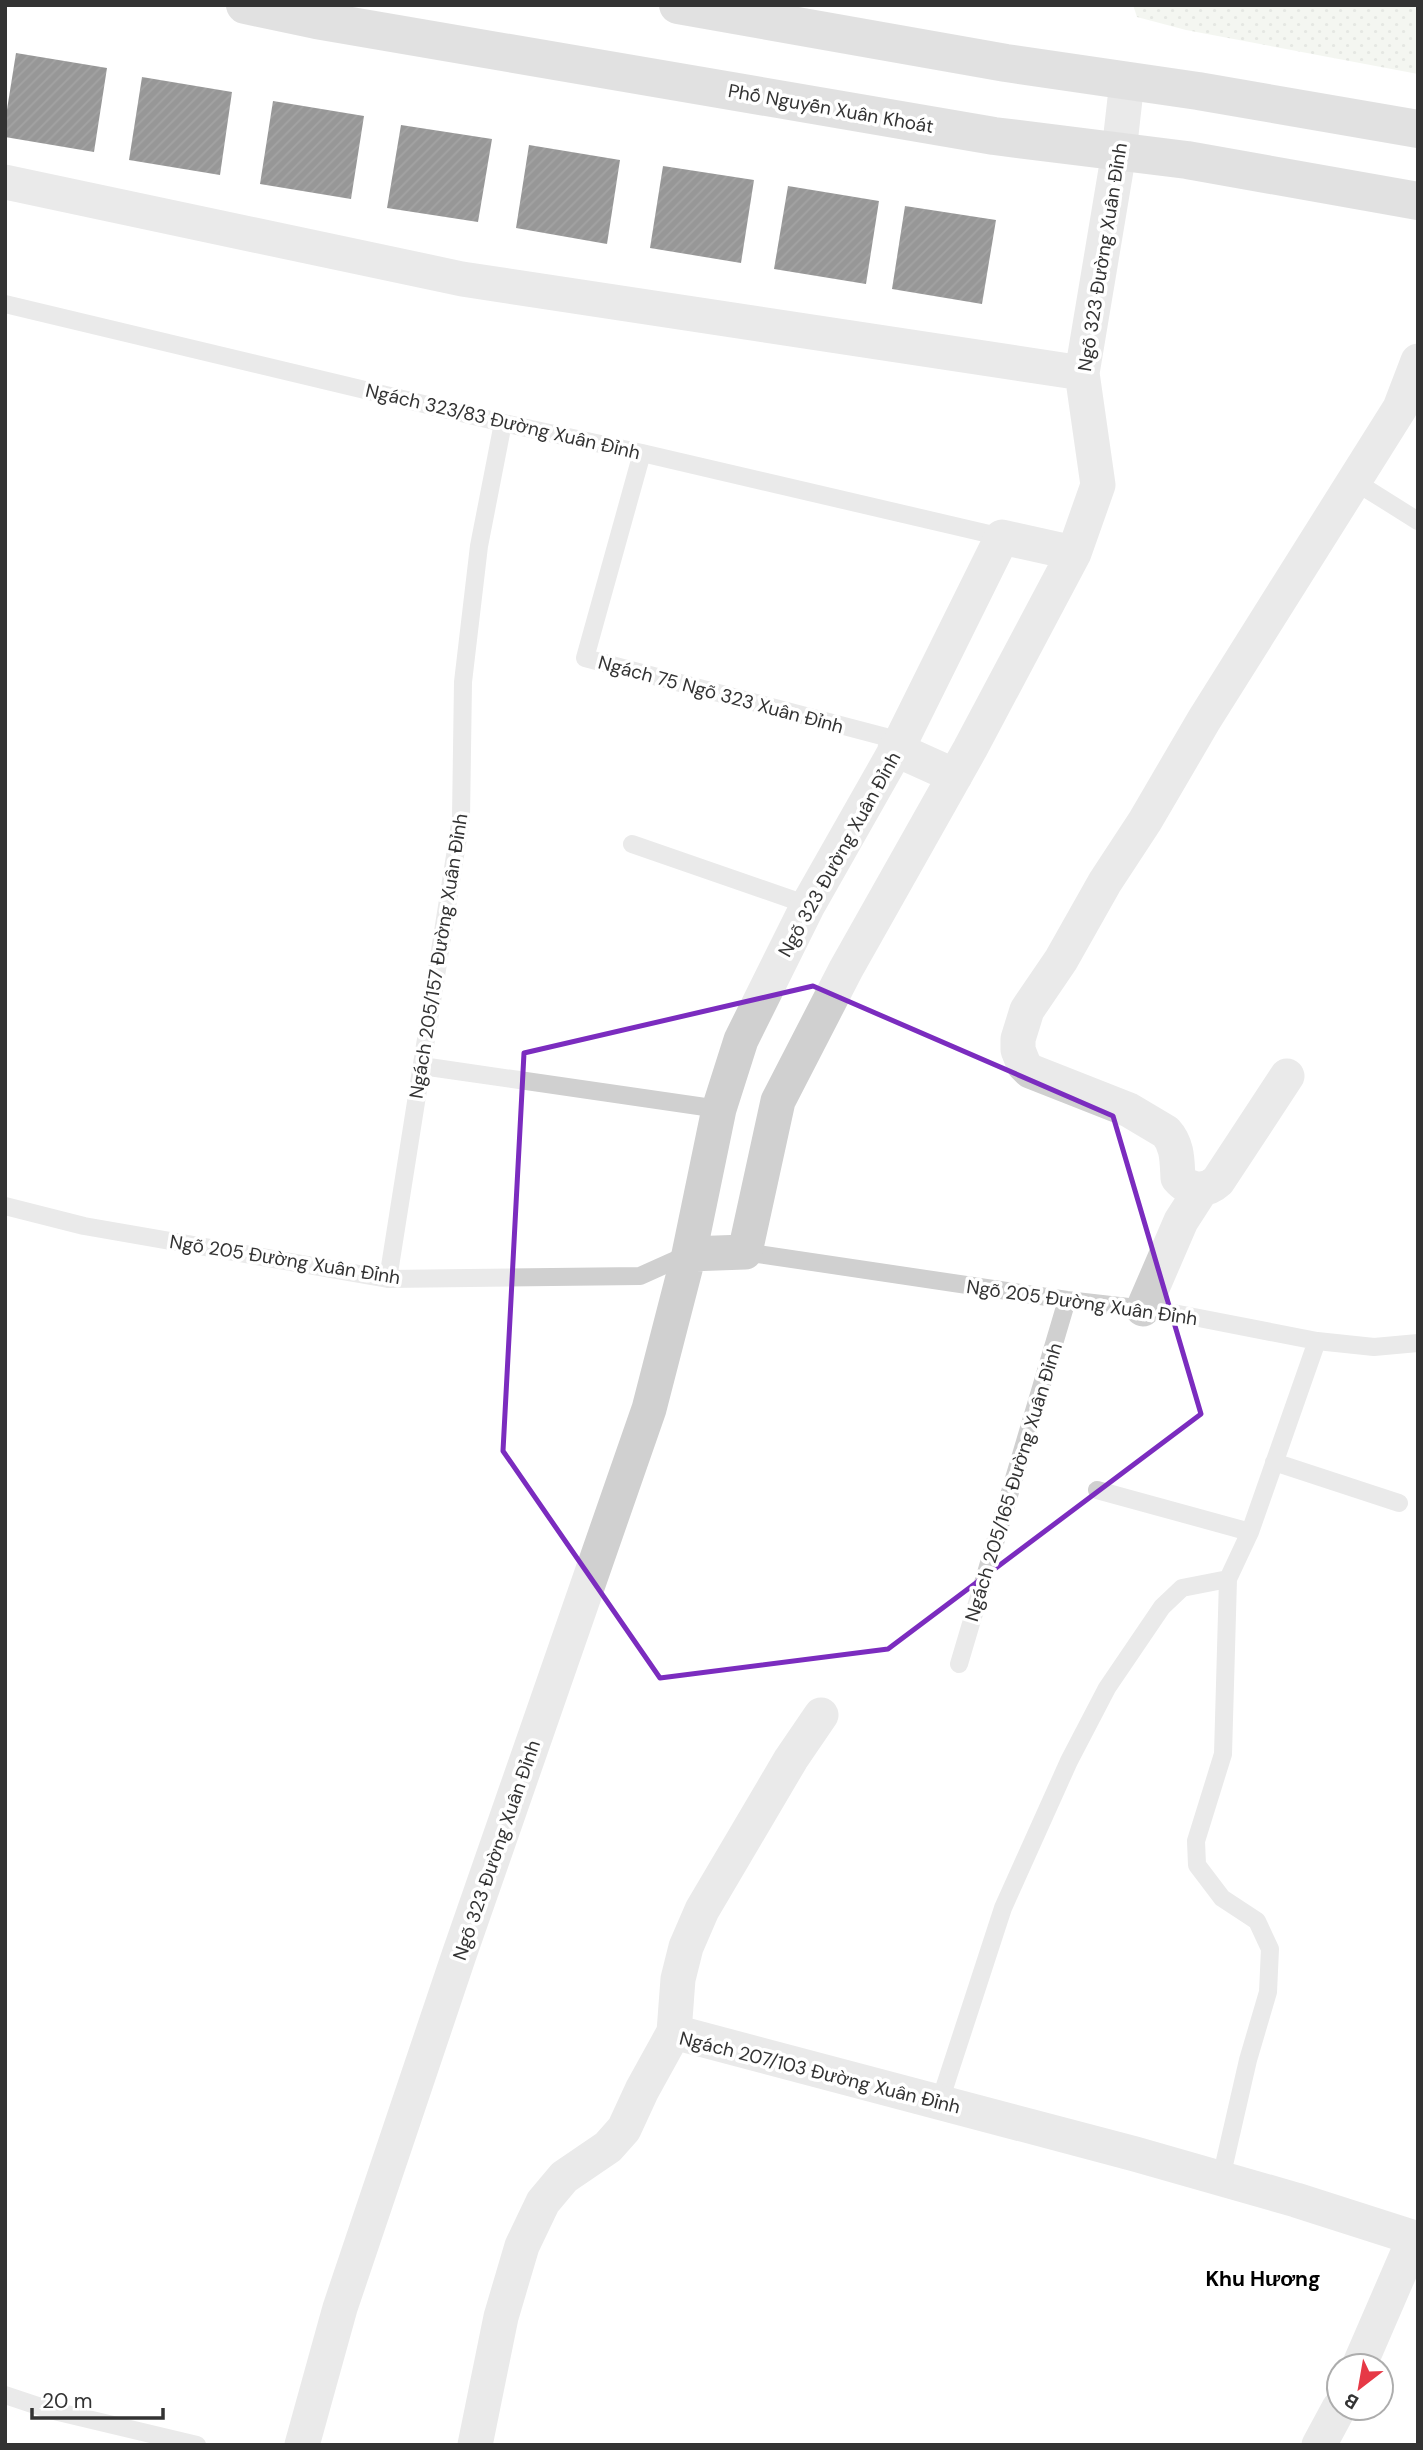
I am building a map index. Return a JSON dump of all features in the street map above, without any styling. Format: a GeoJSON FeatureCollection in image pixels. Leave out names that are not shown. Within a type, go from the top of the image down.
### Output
{"type":"FeatureCollection","features":[{"type":"Feature","properties":{"kind":"street","name":"Phố Nguyễn Xuân Khoát"},"geometry":{"type":"LineString","coordinates":[[245,5],[329,23],[980,133],[1187,160],[1418,201]]}},
{"type":"Feature","properties":{"kind":"street"},"geometry":{"type":"LineString","coordinates":[[678,5],[992,60],[1198,91],[1418,129]]}},
{"type":"Feature","properties":{"kind":"street","name":"Ngõ 323 Đường Xuân Đỉnh"},"geometry":{"type":"LineString","coordinates":[[745,1252],[778,1101],[852,958],[955,776],[1074,553],[1098,485],[1082,373],[1127,81]]}},
{"type":"Feature","properties":{"kind":"street"},"geometry":{"type":"LineString","coordinates":[[5,182],[462,279],[1082,373]]}},
{"type":"Feature","properties":{"kind":"street"},"geometry":{"type":"LineString","coordinates":[[1287,1076],[1218,1181],[1214,1186],[1201,1190],[1188,1188],[1178,1178],[1177,1152],[1166,1132],[1129,1110],[1030,1071],[1024,1065],[1018,1050],[1018,1039],[1027,1010],[1061,960],[1105,882],[1145,821],[1204,720],[1400,408],[1418,361]]}},
{"type":"Feature","properties":{"kind":"street","name":"Ngõ 323 Đường Xuân Đỉnh"},"geometry":{"type":"LineString","coordinates":[[302,2445],[345,2294],[649,1409],[689,1254],[719,1108],[741,1040],[808,905],[898,745],[1002,537]]}},
{"type":"Feature","properties":{"kind":"street"},"geometry":{"type":"LineString","coordinates":[[1002,537],[1074,553]]}},
{"type":"Feature","properties":{"kind":"street"},"geometry":{"type":"LineString","coordinates":[[898,745],[955,776]]}},
{"type":"Feature","properties":{"kind":"street"},"geometry":{"type":"LineString","coordinates":[[1143,1309],[1181,1221],[1201,1190]]}},
{"type":"Feature","properties":{"kind":"street"},"geometry":{"type":"LineString","coordinates":[[689,1254],[745,1252]]}},
{"type":"Feature","properties":{"kind":"street"},"geometry":{"type":"LineString","coordinates":[[674,2032],[678,1979],[686,1947],[702,1910],[791,1759],[821,1715]]}},
{"type":"Feature","properties":{"kind":"street","name":"Ngách 207/103 Đường Xuân Đỉnh"},"geometry":{"type":"LineString","coordinates":[[475,2445],[501,2318],[522,2246],[543,2202],[564,2177],[608,2147],[624,2129],[674,2032],[1221,2178],[1416,2239]]}},
{"type":"Feature","properties":{"kind":"street"},"geometry":{"type":"LineString","coordinates":[[1365,2352],[1416,2239]]}},
{"type":"Feature","properties":{"kind":"street"},"geometry":{"type":"LineString","coordinates":[[1320,2445],[1332,2422]]}},
{"type":"Feature","properties":{"kind":"lane","name":"Ngách 323/83 Đường Xuân Đỉnh"},"geometry":{"type":"LineString","coordinates":[[5,304],[503,423],[1002,537]]}},
{"type":"Feature","properties":{"kind":"lane","name":"Ngách 205/157 Đường Xuân Đỉnh"},"geometry":{"type":"LineString","coordinates":[[388,1279],[461,818],[463,682],[479,546],[503,423]]}},
{"type":"Feature","properties":{"kind":"lane","name":"Ngách 75 Ngõ 323 Xuân Đỉnh"},"geometry":{"type":"LineString","coordinates":[[642,453],[585,658],[898,745]]}},
{"type":"Feature","properties":{"kind":"lane"},"geometry":{"type":"LineString","coordinates":[[1354,481],[1418,522]]}},
{"type":"Feature","properties":{"kind":"lane"},"geometry":{"type":"LineString","coordinates":[[632,844],[808,905]]}},
{"type":"Feature","properties":{"kind":"lane"},"geometry":{"type":"LineString","coordinates":[[422,1066],[719,1108]]}},
{"type":"Feature","properties":{"kind":"lane","name":"Ngõ 205 Đường Xuân Đỉnh"},"geometry":{"type":"LineString","coordinates":[[5,1206],[84,1226],[388,1279],[640,1276],[689,1254]]}},
{"type":"Feature","properties":{"kind":"lane","name":"Ngõ 205 Đường Xuân Đỉnh"},"geometry":{"type":"LineString","coordinates":[[745,1252],[1143,1309],[1317,1341],[1374,1347],[1418,1343]]}},
{"type":"Feature","properties":{"kind":"lane","name":"Ngách 205/165 Đường Xuân Đỉnh"},"geometry":{"type":"LineString","coordinates":[[959,1664],[1067,1300]]}},
{"type":"Feature","properties":{"kind":"lane"},"geometry":{"type":"LineString","coordinates":[[1221,2178],[1248,2060],[1268,1992],[1270,1950],[1257,1921],[1222,1898],[1197,1865],[1196,1841],[1223,1754],[1228,1579],[1250,1532],[1317,1341]]}},
{"type":"Feature","properties":{"kind":"lane"},"geometry":{"type":"LineString","coordinates":[[1274,1462],[1399,1503]]}},
{"type":"Feature","properties":{"kind":"lane"},"geometry":{"type":"LineString","coordinates":[[1097,1490],[1250,1532]]}},
{"type":"Feature","properties":{"kind":"lane"},"geometry":{"type":"LineString","coordinates":[[940,2101],[1003,1908],[1069,1761],[1107,1688],[1162,1608],[1182,1588],[1228,1579]]}},
{"type":"Feature","properties":{"kind":"lane"},"geometry":{"type":"LineString","coordinates":[[5,2395],[50,2410],[197,2445]]}},
{"type":"Feature","properties":{"kind":"highlighted area"},"geometry":{"type":"Polygon","coordinates":[[[813,986],[1113,1116],[1201,1414],[888,1649],[660,1678],[503,1451],[524,1053],[813,986]]]}},
{"type":"Feature","properties":{"kind":"shaded area"},"geometry":{"type":"Polygon","coordinates":[[[1133,5],[1418,5],[1418,74],[1186,30],[1137,17],[1133,5]]]}},
{"type":"Feature","properties":{"kind":"building"},"geometry":{"type":"Polygon","coordinates":[[[16,53],[107,68],[94,152],[5,137],[16,53]]]}},
{"type":"Feature","properties":{"kind":"building"},"geometry":{"type":"Polygon","coordinates":[[[142,77],[232,92],[220,175],[129,160],[142,77]]]}},
{"type":"Feature","properties":{"kind":"building"},"geometry":{"type":"Polygon","coordinates":[[[273,101],[364,116],[351,199],[260,184],[273,101]]]}},
{"type":"Feature","properties":{"kind":"building"},"geometry":{"type":"Polygon","coordinates":[[[401,125],[492,139],[478,222],[387,208],[401,125]]]}},
{"type":"Feature","properties":{"kind":"building"},"geometry":{"type":"Polygon","coordinates":[[[529,145],[620,160],[607,244],[516,228],[529,145]]]}},
{"type":"Feature","properties":{"kind":"building"},"geometry":{"type":"Polygon","coordinates":[[[663,166],[754,180],[741,263],[650,248],[663,166]]]}},
{"type":"Feature","properties":{"kind":"building"},"geometry":{"type":"Polygon","coordinates":[[[788,186],[879,201],[866,284],[774,269],[788,186]]]}},
{"type":"Feature","properties":{"kind":"building"},"geometry":{"type":"Polygon","coordinates":[[[905,206],[996,220],[982,304],[892,289],[905,206]]]}},
{"type":"Feature","properties":{"kind":"district","name":"Khu Hương"},"geometry":{"type":"Point","coordinates":[1263,2279]}}]}
